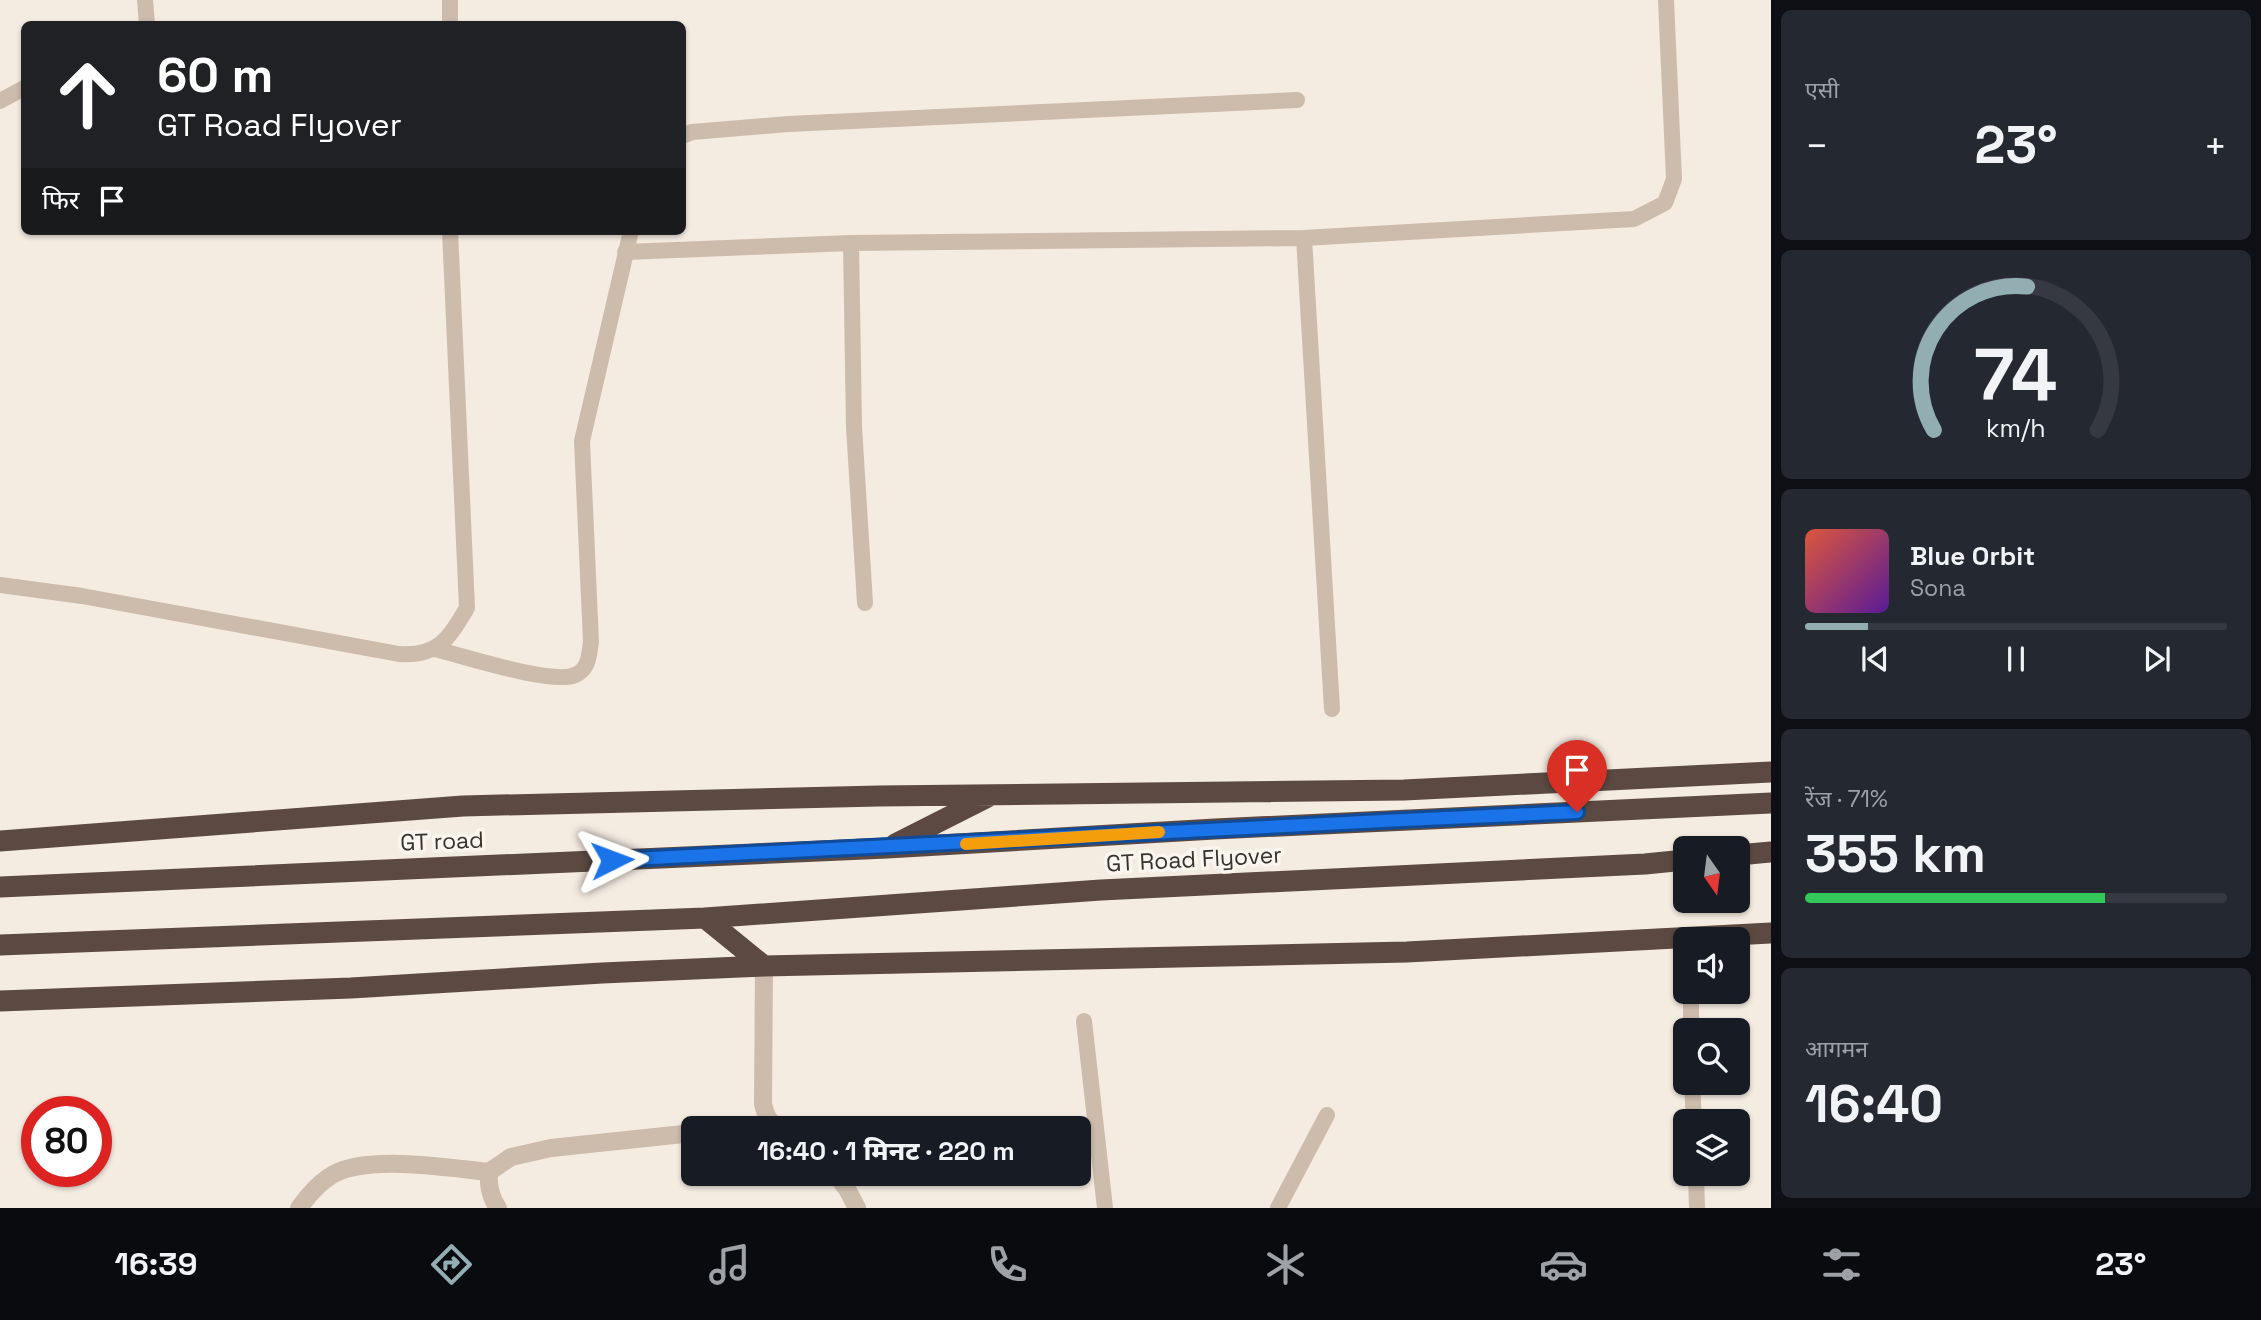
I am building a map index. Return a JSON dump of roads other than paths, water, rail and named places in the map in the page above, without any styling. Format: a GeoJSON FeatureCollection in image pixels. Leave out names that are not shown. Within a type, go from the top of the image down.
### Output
{"type":"FeatureCollection","features":[{"type":"Feature","properties":{"kind":"highway"},"geometry":{"type":"LineString","coordinates":[[0,841],[463,806],[993,794],[1404,790],[1771,772]]}},
{"type":"Feature","properties":{"kind":"highway"},"geometry":{"type":"LineString","coordinates":[[887,849],[993,794]]}},
{"type":"Feature","properties":{"kind":"highway","name":"GT Road Flyover"},"geometry":{"type":"LineString","coordinates":[[887,849],[1216,829],[1771,803]]}},
{"type":"Feature","properties":{"kind":"highway","name":"GT road"},"geometry":{"type":"LineString","coordinates":[[0,887],[887,849]]}},
{"type":"Feature","properties":{"kind":"highway"},"geometry":{"type":"LineString","coordinates":[[1750,854],[1771,852]]}},
{"type":"Feature","properties":{"kind":"highway","name":"GT Road Flyover"},"geometry":{"type":"LineString","coordinates":[[705,918],[1101,890],[1673,861]]}},
{"type":"Feature","properties":{"kind":"highway"},"geometry":{"type":"LineString","coordinates":[[0,945],[705,918],[764,966]]}},
{"type":"Feature","properties":{"kind":"highway"},"geometry":{"type":"LineString","coordinates":[[1750,935],[1771,933]]}},
{"type":"Feature","properties":{"kind":"highway"},"geometry":{"type":"LineString","coordinates":[[0,1001],[351,988],[764,966],[1407,952],[1673,940]]}},
{"type":"Feature","properties":{"kind":"street"},"geometry":{"type":"LineString","coordinates":[[764,966],[763,1104],[767,1116]]}},
{"type":"Feature","properties":{"kind":"street"},"geometry":{"type":"LineString","coordinates":[[299,1208],[331,1175],[359,1166],[411,1164],[489,1172],[511,1157],[551,1148],[681,1134]]}},
{"type":"Feature","properties":{"kind":"street"},"geometry":{"type":"LineString","coordinates":[[489,1172],[488,1185],[492,1200],[498,1208]]}},
{"type":"Feature","properties":{"kind":"street"},"geometry":{"type":"LineString","coordinates":[[843,1186],[857,1208]]}},
{"type":"Feature","properties":{"kind":"lane"},"geometry":{"type":"LineString","coordinates":[[145,0],[147,21]]}},
{"type":"Feature","properties":{"kind":"lane"},"geometry":{"type":"LineString","coordinates":[[450,0],[450,21]]}},
{"type":"Feature","properties":{"kind":"lane"},"geometry":{"type":"LineString","coordinates":[[625,253],[851,243],[1304,237],[1634,219],[1665,203],[1674,179],[1666,0]]}},
{"type":"Feature","properties":{"kind":"lane"},"geometry":{"type":"LineString","coordinates":[[0,101],[21,90]]}},
{"type":"Feature","properties":{"kind":"lane"},"geometry":{"type":"LineString","coordinates":[[686,134],[788,124],[1297,100]]}},
{"type":"Feature","properties":{"kind":"lane"},"geometry":{"type":"LineString","coordinates":[[0,585],[82,596],[398,654],[416,655],[435,649],[453,631],[467,608],[450,235]]}},
{"type":"Feature","properties":{"kind":"lane"},"geometry":{"type":"LineString","coordinates":[[435,649],[552,678],[576,675],[588,664],[591,642],[582,441],[630,235]]}},
{"type":"Feature","properties":{"kind":"lane"},"geometry":{"type":"LineString","coordinates":[[1304,237],[1332,709]]}},
{"type":"Feature","properties":{"kind":"lane"},"geometry":{"type":"LineString","coordinates":[[851,243],[854,427],[865,603]]}},
{"type":"Feature","properties":{"kind":"lane"},"geometry":{"type":"LineString","coordinates":[[1084,1021],[1105,1208]]}},
{"type":"Feature","properties":{"kind":"lane"},"geometry":{"type":"LineString","coordinates":[[1278,1208],[1327,1115]]}},
{"type":"Feature","properties":{"kind":"lane"},"geometry":{"type":"LineString","coordinates":[[1696,1186],[1697,1208]]}}]}
